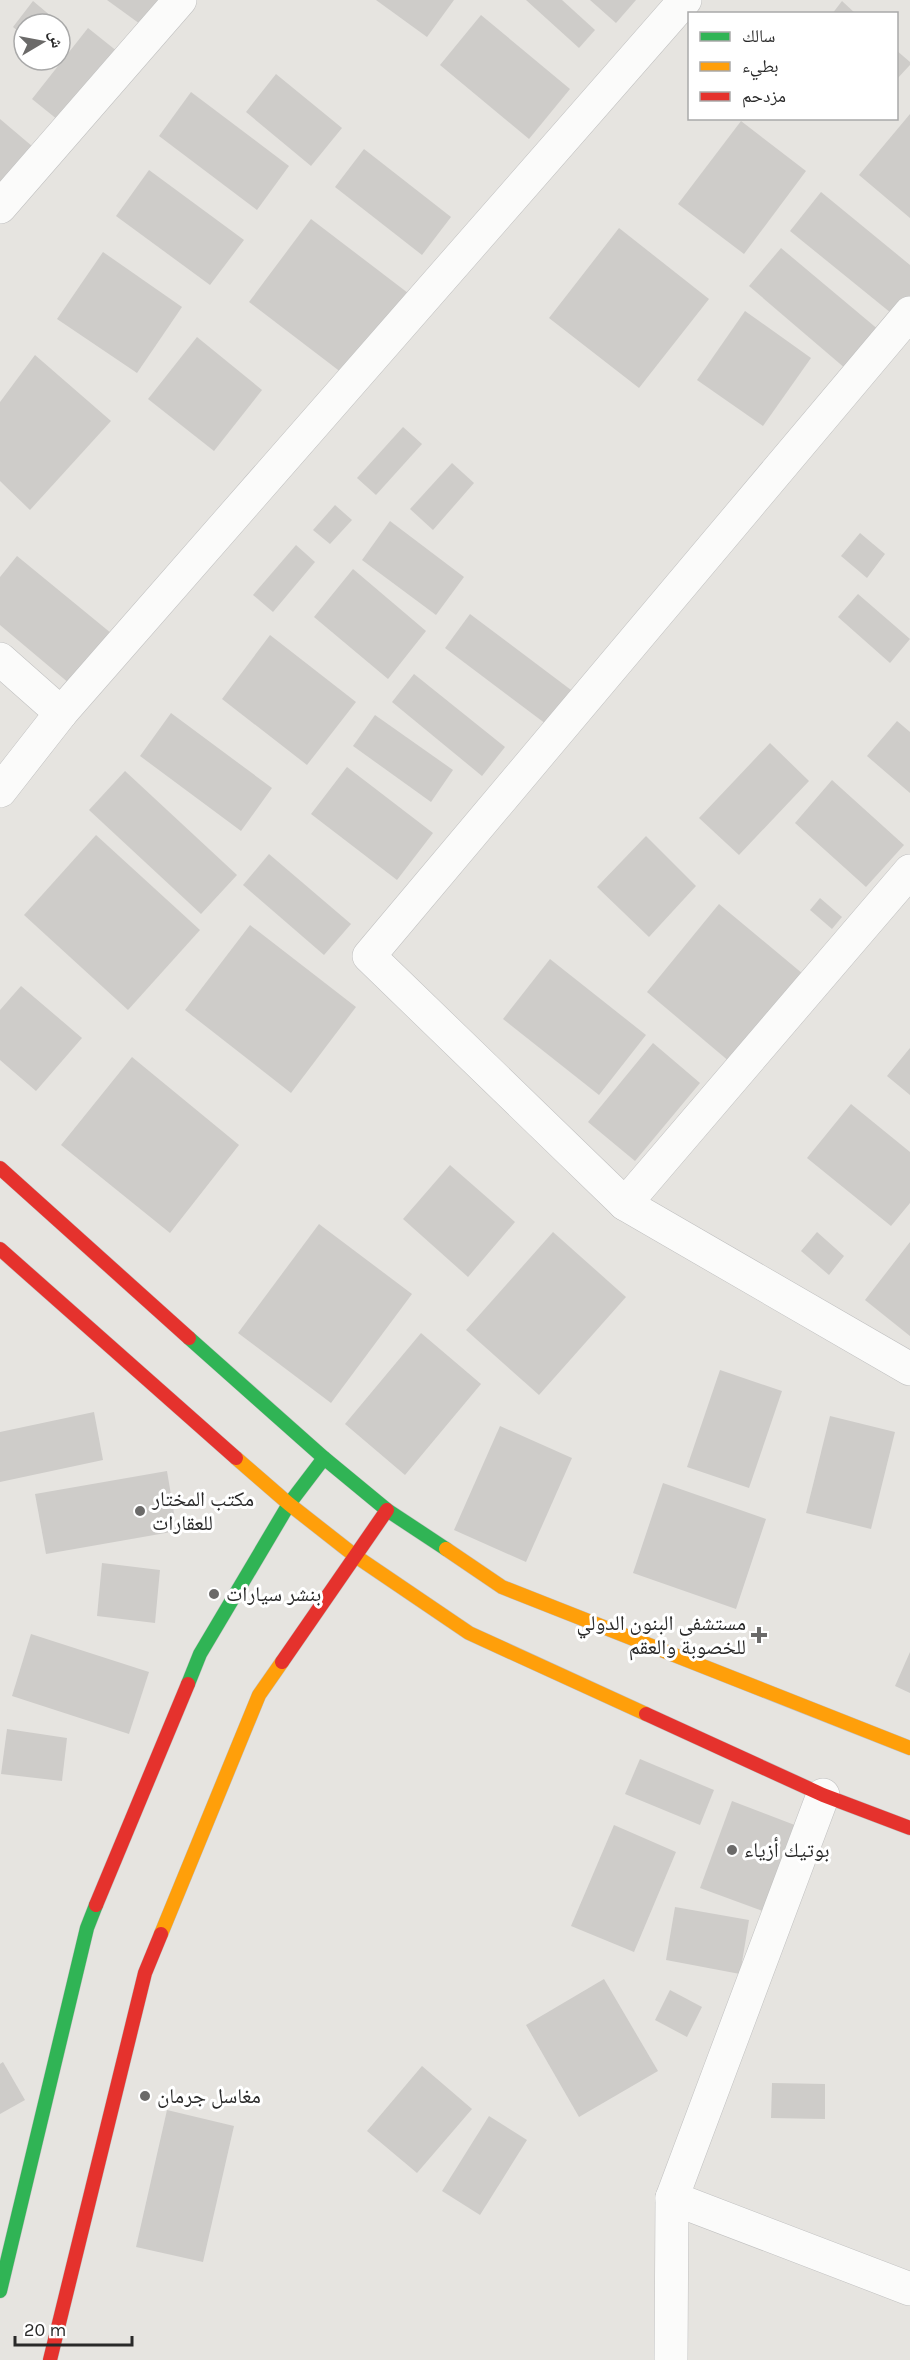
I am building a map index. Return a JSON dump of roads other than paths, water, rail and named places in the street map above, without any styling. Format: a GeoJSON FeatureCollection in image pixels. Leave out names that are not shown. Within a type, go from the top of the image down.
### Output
{"type":"FeatureCollection","features":[{"type":"Feature","properties":{"kind":"street"},"geometry":{"type":"LineString","coordinates":[[0,207],[180,0]]}},
{"type":"Feature","properties":{"kind":"street"},"geometry":{"type":"LineString","coordinates":[[0,791],[61,712],[685,0]]}},
{"type":"Feature","properties":{"kind":"street"},"geometry":{"type":"LineString","coordinates":[[910,313],[369,956],[625,1204],[910,1369]]}},
{"type":"Feature","properties":{"kind":"street"},"geometry":{"type":"LineString","coordinates":[[0,659],[61,712]]}},
{"type":"Feature","properties":{"kind":"street"},"geometry":{"type":"LineString","coordinates":[[625,1204],[910,871]]}},
{"type":"Feature","properties":{"kind":"street"},"geometry":{"type":"LineString","coordinates":[[0,1168],[324,1458],[387,1510],[502,1587],[910,1748]]}},
{"type":"Feature","properties":{"kind":"street"},"geometry":{"type":"LineString","coordinates":[[0,1249],[289,1504],[354,1555],[470,1633],[823,1795],[910,1828]]}},
{"type":"Feature","properties":{"kind":"street"},"geometry":{"type":"LineString","coordinates":[[0,2291],[87,1928],[200,1654],[289,1504],[324,1458]]}},
{"type":"Feature","properties":{"kind":"street"},"geometry":{"type":"LineString","coordinates":[[50,2360],[145,1972],[259,1695],[387,1510]]}},
{"type":"Feature","properties":{"kind":"street"},"geometry":{"type":"LineString","coordinates":[[670,2360],[672,2198],[823,1795]]}},
{"type":"Feature","properties":{"kind":"street"},"geometry":{"type":"LineString","coordinates":[[672,2198],[910,2289]]}},
{"type":"Feature","properties":{"kind":"place","name":"مكتب المختار للعقارات"},"geometry":{"type":"Point","coordinates":[140,1511]}},
{"type":"Feature","properties":{"kind":"place","name":"بنشر سيارات"},"geometry":{"type":"Point","coordinates":[214,1594]}},
{"type":"Feature","properties":{"kind":"place","name":"مستشفى البنون الدولي للخصوبة والعقم"},"geometry":{"type":"Point","coordinates":[759,1635]}},
{"type":"Feature","properties":{"kind":"place","name":"بوتيك أزياء"},"geometry":{"type":"Point","coordinates":[732,1850]}},
{"type":"Feature","properties":{"kind":"place","name":"مغاسل جرمان"},"geometry":{"type":"Point","coordinates":[145,2096]}}]}
